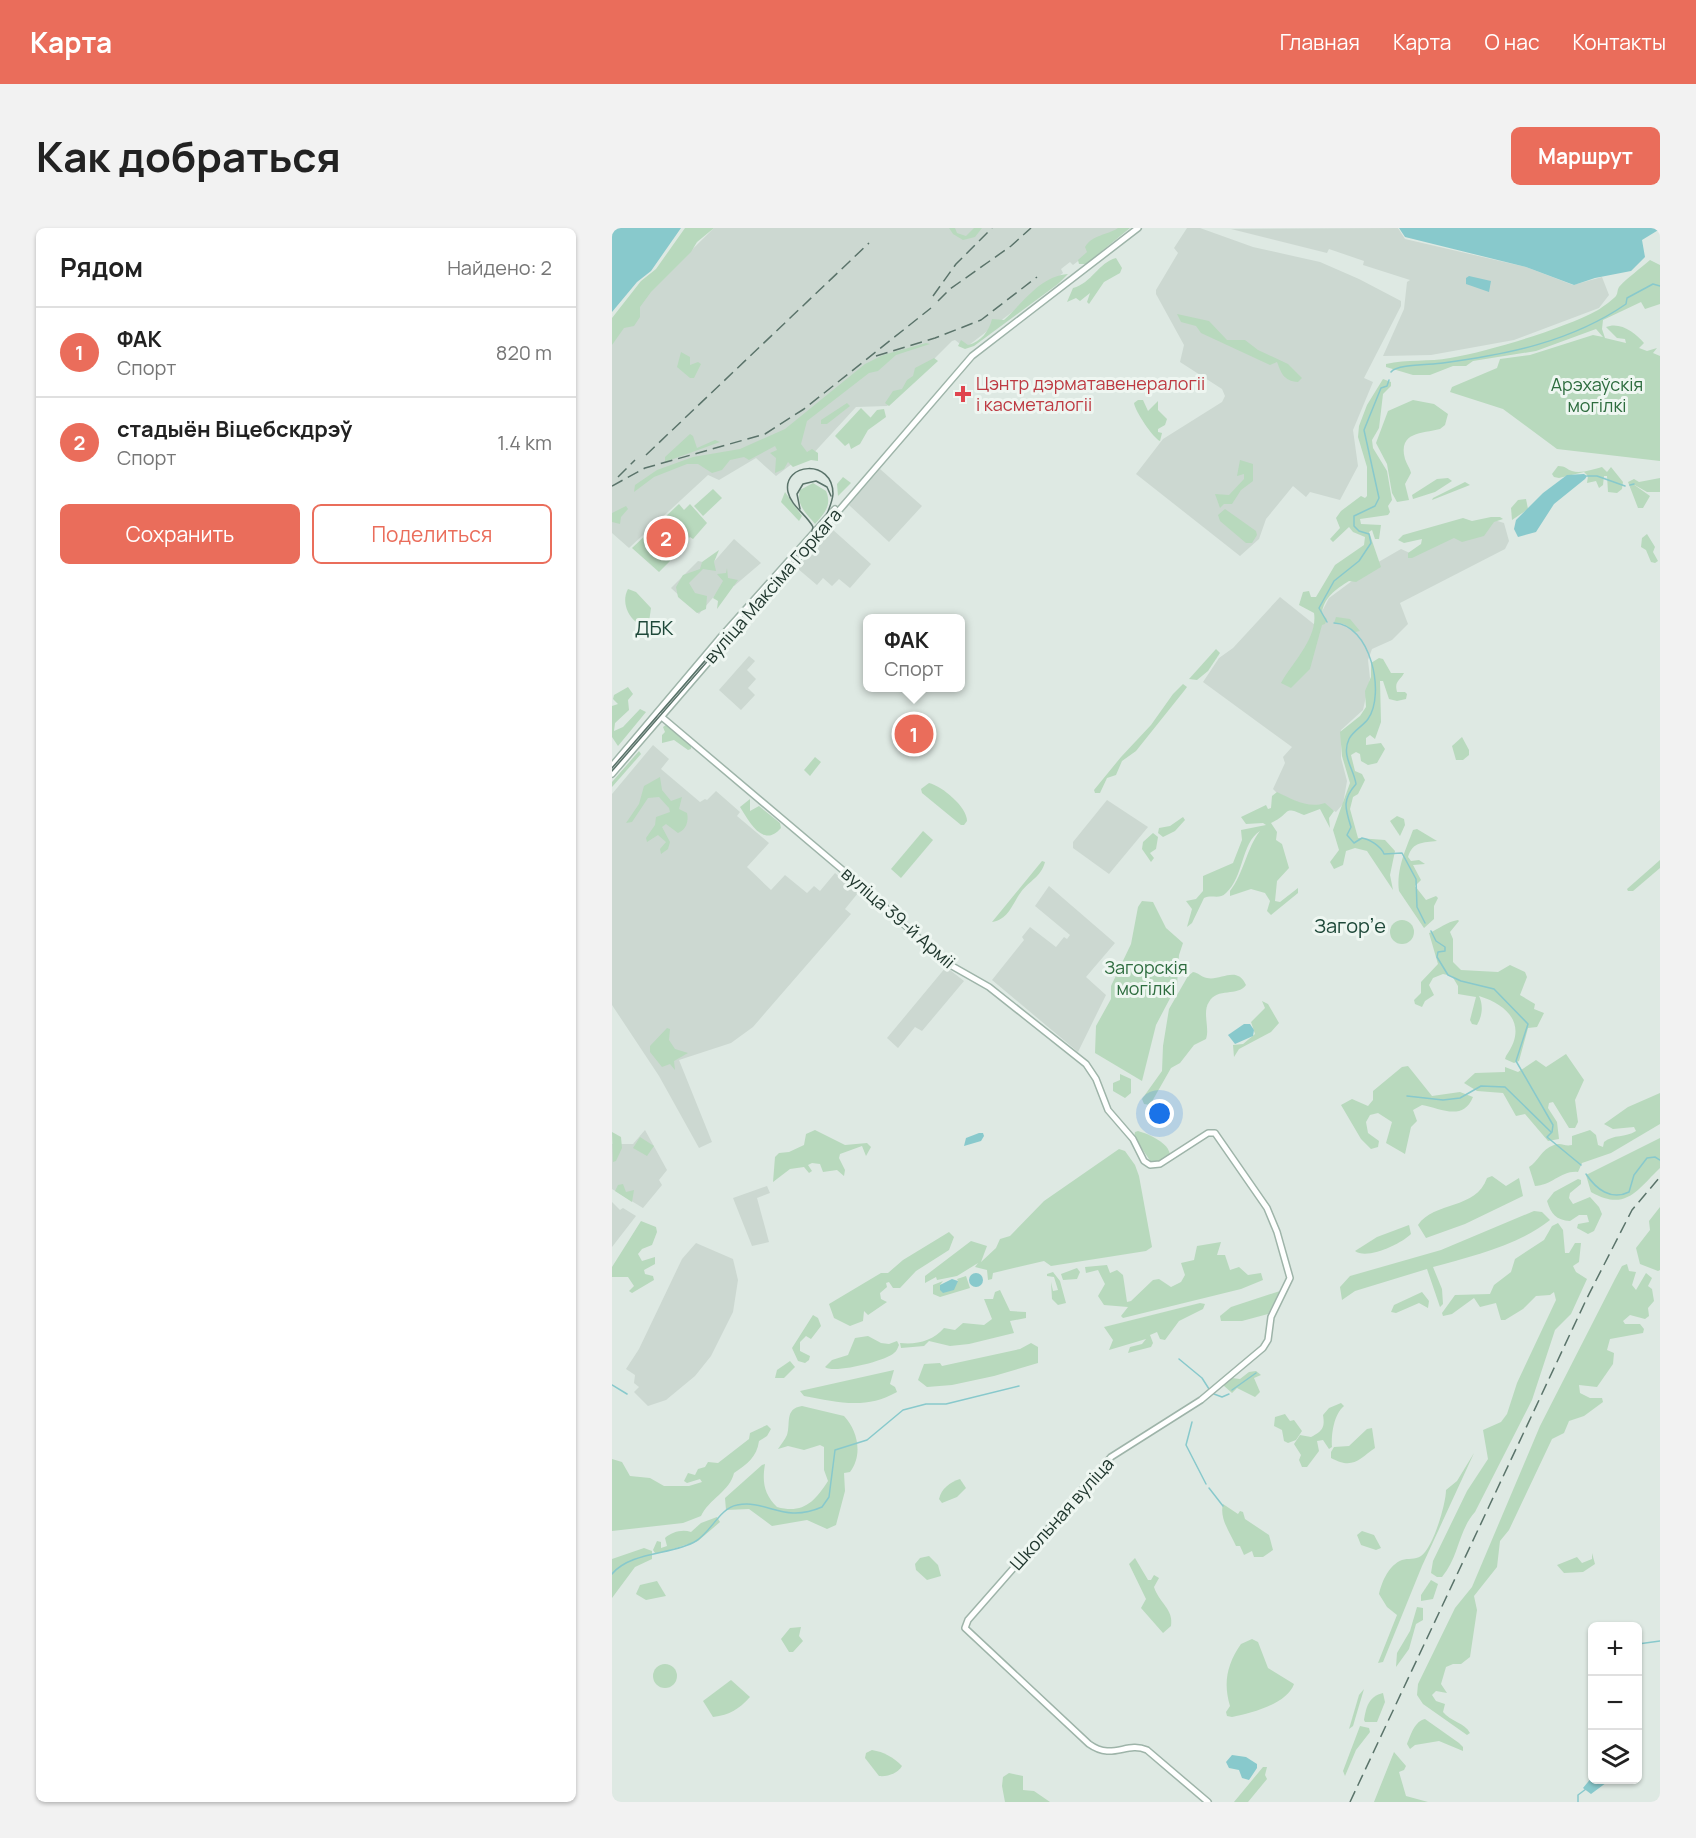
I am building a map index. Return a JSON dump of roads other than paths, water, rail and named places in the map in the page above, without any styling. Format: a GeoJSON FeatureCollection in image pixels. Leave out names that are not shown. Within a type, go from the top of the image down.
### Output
{"type":"FeatureCollection","features":[{"type":"Feature","properties":{"kind":"street","name":"вуліца Максіма Горкага"},"geometry":{"type":"LineString","coordinates":[[612,774],[719,639],[972,356],[1138,228]]}},
{"type":"Feature","properties":{"kind":"street","name":"вуліца Максіма Горкага"},"geometry":{"type":"LineString","coordinates":[[612,766],[659,714]]}},
{"type":"Feature","properties":{"kind":"street","name":"вуліца 39-й Арміі"},"geometry":{"type":"LineString","coordinates":[[659,714],[871,894],[945,962],[989,987],[1076,1055],[1096,1079],[1108,1110],[1133,1139],[1144,1161],[1150,1165],[1160,1164],[1208,1132]]}},
{"type":"Feature","properties":{"kind":"street","name":"Школьная вуліца"},"geometry":{"type":"LineString","coordinates":[[1208,1132],[1220,1136],[1267,1208],[1277,1232],[1290,1278],[1271,1317],[1268,1340],[1263,1348],[1202,1400],[1111,1457],[968,1620],[964,1628],[1097,1750],[1113,1753],[1134,1748],[1147,1750],[1208,1802]]}},
{"type":"Feature","properties":{"kind":"water"},"geometry":{"type":"Polygon","coordinates":[[[612,228],[681,228],[651,271],[637,282],[612,312],[612,228]]]}},
{"type":"Feature","properties":{"kind":"water"},"geometry":{"type":"Polygon","coordinates":[[[1399,228],[1660,229],[1642,240],[1645,257],[1631,271],[1574,285],[1526,267],[1405,237],[1399,228]]]}},
{"type":"Feature","properties":{"kind":"water"},"geometry":{"type":"Polygon","coordinates":[[[1469,276],[1491,281],[1489,292],[1466,284],[1466,278],[1469,276]]]}},
{"type":"Feature","properties":{"kind":"water"},"geometry":{"type":"Polygon","coordinates":[[[1584,474],[1587,476],[1585,479],[1554,504],[1536,532],[1518,537],[1514,529],[1516,520],[1543,493],[1567,475],[1584,474]]]}},
{"type":"Feature","properties":{"kind":"water"},"geometry":{"type":"Polygon","coordinates":[[[1244,1024],[1250,1024],[1254,1030],[1253,1036],[1235,1044],[1228,1035],[1244,1024]]]}},
{"type":"Feature","properties":{"kind":"water"},"geometry":{"type":"Polygon","coordinates":[[[983,1133],[984,1136],[981,1141],[964,1146],[966,1138],[983,1133]]]}},
{"type":"Feature","properties":{"kind":"water"},"geometry":{"type":"Polygon","coordinates":[[[976,1273],[981,1275],[983,1280],[981,1285],[976,1287],[971,1285],[969,1280],[971,1275],[976,1273]]]}},
{"type":"Feature","properties":{"kind":"water"},"geometry":{"type":"Polygon","coordinates":[[[952,1279],[958,1281],[954,1290],[943,1293],[940,1285],[952,1279]]]}},
{"type":"Feature","properties":{"kind":"water"},"geometry":{"type":"Polygon","coordinates":[[[1232,1755],[1246,1757],[1257,1764],[1249,1780],[1242,1778],[1239,1770],[1229,1768],[1226,1762],[1232,1755]]]}},
{"type":"Feature","properties":{"kind":"water"},"geometry":{"type":"Polygon","coordinates":[[[1588,1782],[1588,1784],[1605,1784],[1591,1794],[1583,1788],[1588,1782]]]}},
{"type":"Feature","properties":{"kind":"waterway"},"geometry":{"type":"LineString","coordinates":[[1391,372],[1407,366],[1438,364],[1515,350],[1561,337],[1605,317],[1626,304],[1627,298],[1653,284],[1660,286]]}},
{"type":"Feature","properties":{"kind":"waterway"},"geometry":{"type":"LineString","coordinates":[[1327,622],[1319,608],[1334,581],[1359,561],[1371,543],[1369,534],[1359,531],[1354,526],[1354,516],[1375,506],[1379,498],[1364,430],[1381,388],[1387,386],[1389,380]]}},
{"type":"Feature","properties":{"kind":"waterway"},"geometry":{"type":"LineString","coordinates":[[1587,476],[1597,476],[1625,486]]}},
{"type":"Feature","properties":{"kind":"waterway"},"geometry":{"type":"LineString","coordinates":[[1630,485],[1634,484]]}},
{"type":"Feature","properties":{"kind":"waterway"},"geometry":{"type":"LineString","coordinates":[[1334,623],[1347,626],[1357,635],[1365,647],[1375,677],[1373,707],[1368,719],[1351,736],[1347,745],[1347,757],[1356,784],[1348,795],[1346,804],[1351,827],[1347,835],[1354,843],[1362,838],[1371,841],[1384,854],[1402,853],[1416,879],[1417,907],[1425,923]]}},
{"type":"Feature","properties":{"kind":"waterway"},"geometry":{"type":"LineString","coordinates":[[1431,931],[1436,941],[1445,947],[1445,951],[1438,952],[1437,957],[1448,975],[1461,981],[1494,989],[1528,1024],[1516,1061],[1553,1125],[1552,1132],[1547,1137],[1581,1165]]}},
{"type":"Feature","properties":{"kind":"waterway"},"geometry":{"type":"LineString","coordinates":[[1407,1096],[1443,1100],[1460,1098],[1481,1086],[1505,1087],[1551,1132]]}},
{"type":"Feature","properties":{"kind":"waterway"},"geometry":{"type":"LineString","coordinates":[[1586,1174],[1599,1189],[1610,1194],[1622,1194],[1629,1192],[1634,1175],[1647,1158],[1655,1157],[1660,1160]]}},
{"type":"Feature","properties":{"kind":"waterway"},"geometry":{"type":"LineString","coordinates":[[1179,1359],[1202,1378],[1209,1389]]}},
{"type":"Feature","properties":{"kind":"waterway"},"geometry":{"type":"LineString","coordinates":[[1232,1390],[1256,1373]]}},
{"type":"Feature","properties":{"kind":"waterway"},"geometry":{"type":"LineString","coordinates":[[612,1385],[627,1394]]}},
{"type":"Feature","properties":{"kind":"waterway"},"geometry":{"type":"LineString","coordinates":[[612,1574],[630,1561],[676,1549],[696,1541],[721,1515],[737,1505],[757,1505],[796,1513],[822,1507],[829,1497],[835,1450],[867,1440],[903,1410],[926,1404],[946,1404],[1019,1386]]}},
{"type":"Feature","properties":{"kind":"waterway"},"geometry":{"type":"LineString","coordinates":[[1214,1394],[1222,1397],[1229,1394]]}},
{"type":"Feature","properties":{"kind":"waterway"},"geometry":{"type":"LineString","coordinates":[[1192,1422],[1186,1445],[1206,1484]]}},
{"type":"Feature","properties":{"kind":"waterway"},"geometry":{"type":"LineString","coordinates":[[1209,1488],[1223,1506]]}},
{"type":"Feature","properties":{"kind":"waterway"},"geometry":{"type":"LineString","coordinates":[[1642,1643],[1660,1641]]}},
{"type":"Feature","properties":{"kind":"waterway"},"geometry":{"type":"LineString","coordinates":[[1578,1802],[1578,1795],[1586,1789]]}},
{"type":"Feature","properties":{"kind":"tram line"},"geometry":{"type":"LineString","coordinates":[[612,768],[810,540],[813,527],[790,497],[788,482],[792,475],[800,470],[817,470],[825,474],[831,482],[833,494],[818,534],[612,771]]}},
{"type":"Feature","properties":{"kind":"tram line"},"geometry":{"type":"LineString","coordinates":[[800,509],[797,494],[803,484],[816,481],[827,487],[831,496]]}},
{"type":"Feature","properties":{"kind":"railway"},"geometry":{"type":"LineString","coordinates":[[933,296],[956,264],[992,228]]}},
{"type":"Feature","properties":{"kind":"railway"},"geometry":{"type":"LineString","coordinates":[[938,301],[950,289],[1011,246],[1031,228]]}},
{"type":"Feature","properties":{"kind":"railway"},"geometry":{"type":"LineString","coordinates":[[646,455],[869,243]]}},
{"type":"Feature","properties":{"kind":"railway"},"geometry":{"type":"LineString","coordinates":[[876,356],[935,338],[981,320],[1037,277]]}},
{"type":"Feature","properties":{"kind":"railway"},"geometry":{"type":"LineString","coordinates":[[612,486],[645,468],[765,434],[804,409],[931,308]]}},
{"type":"Feature","properties":{"kind":"railway"},"geometry":{"type":"LineString","coordinates":[[618,477],[635,460]]}},
{"type":"Feature","properties":{"kind":"railway"},"geometry":{"type":"LineString","coordinates":[[1350,1802],[1587,1298],[1632,1210],[1660,1177]]}},
{"type":"Feature","properties":{"kind":"place","name":"Цэнтр дэрматавенералогіі і касметалогіі"},"geometry":{"type":"Point","coordinates":[963,394]}},
{"type":"Feature","properties":{"kind":"place","name":"стадыён Віцебскдрэў"},"geometry":{"type":"Point","coordinates":[666,538]}},
{"type":"Feature","properties":{"kind":"place","name":"ФАК"},"geometry":{"type":"Point","coordinates":[914,734]}},
{"type":"Feature","properties":{"kind":"district","name":"ДБК"},"geometry":{"type":"Point","coordinates":[654,628]}},
{"type":"Feature","properties":{"kind":"district","name":"Загорʼе"},"geometry":{"type":"Point","coordinates":[1350,926]}},
{"type":"Feature","properties":{"kind":"park label","name":"Арэхаўскія могілкі"},"geometry":{"type":"Point","coordinates":[1597,395]}},
{"type":"Feature","properties":{"kind":"park label","name":"Загорскія могілкі"},"geometry":{"type":"Point","coordinates":[1146,978]}}]}
